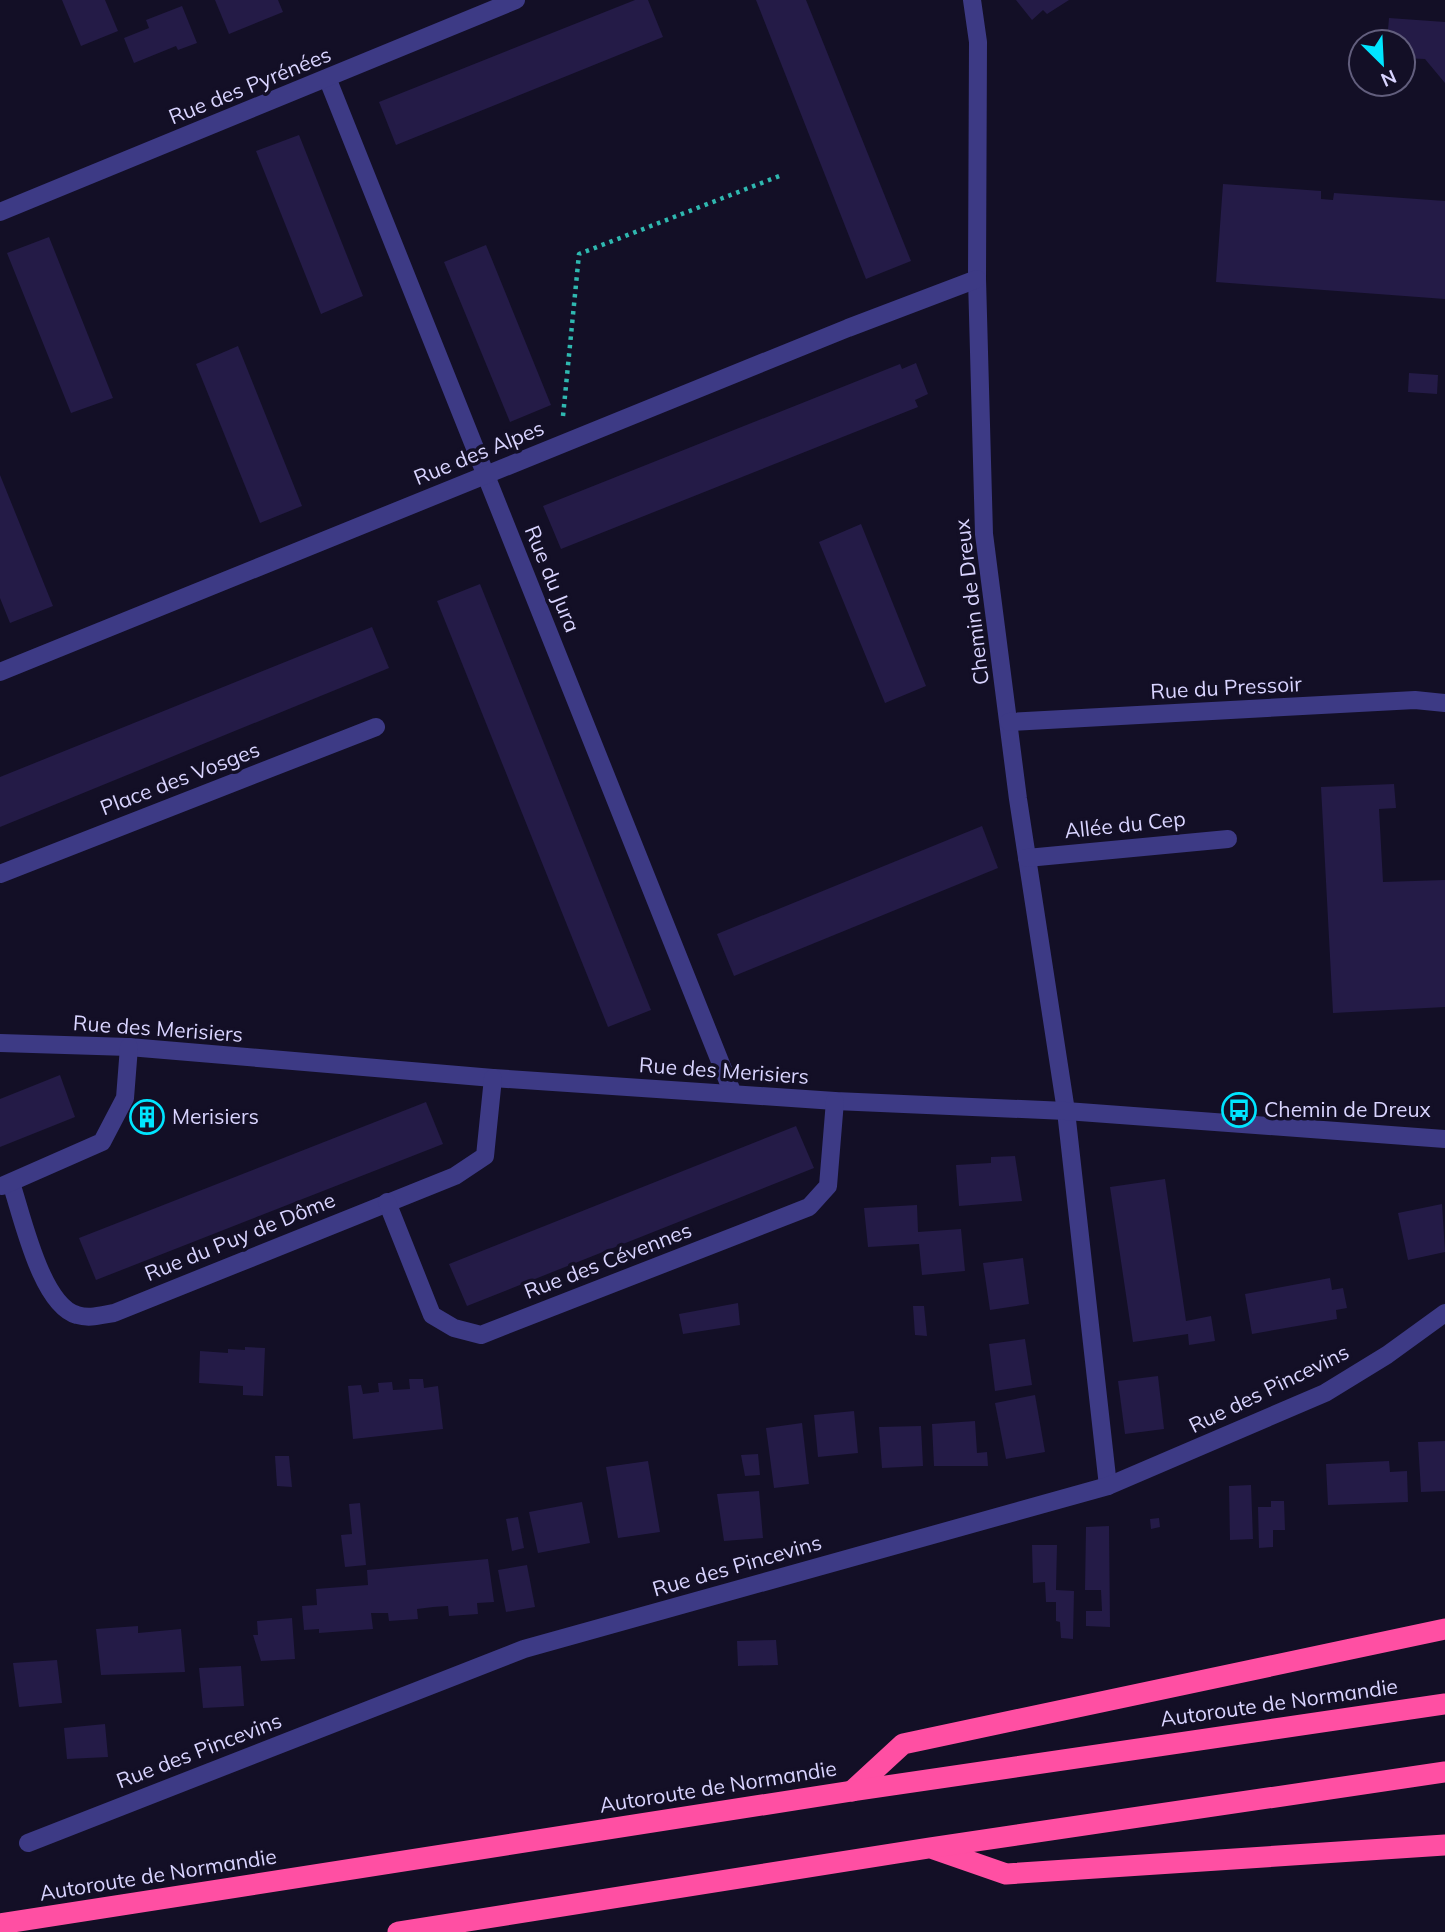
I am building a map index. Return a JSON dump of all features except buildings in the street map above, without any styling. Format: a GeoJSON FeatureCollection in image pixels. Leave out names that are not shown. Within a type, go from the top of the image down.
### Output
{"type":"FeatureCollection","features":[{"type":"Feature","properties":{"kind":"highway"},"geometry":{"type":"LineString","coordinates":[[852,1791],[903,1744],[1445,1629]]}},
{"type":"Feature","properties":{"kind":"highway","name":"Autoroute de Normandie"},"geometry":{"type":"LineString","coordinates":[[0,1924],[852,1791],[1445,1704]]}},
{"type":"Feature","properties":{"kind":"highway"},"geometry":{"type":"LineString","coordinates":[[398,1932],[929,1848],[1445,1772]]}},
{"type":"Feature","properties":{"kind":"highway"},"geometry":{"type":"LineString","coordinates":[[929,1848],[1006,1874],[1445,1845]]}},
{"type":"Feature","properties":{"kind":"street","name":"Rue des Pyrénées"},"geometry":{"type":"LineString","coordinates":[[0,212],[328,80],[516,0]]}},
{"type":"Feature","properties":{"kind":"street","name":"Chemin de Dreux"},"geometry":{"type":"LineString","coordinates":[[972,0],[978,43],[976,279],[984,534],[1027,858],[1066,1111],[1108,1486]]}},
{"type":"Feature","properties":{"kind":"street","name":"Rue du Jura"},"geometry":{"type":"LineString","coordinates":[[328,80],[733,1094]]}},
{"type":"Feature","properties":{"kind":"street","name":"Rue des Alpes"},"geometry":{"type":"LineString","coordinates":[[0,671],[848,328],[976,279]]}},
{"type":"Feature","properties":{"kind":"street","name":"Rue du Pressoir"},"geometry":{"type":"LineString","coordinates":[[1009,722],[1415,700],[1445,703]]}},
{"type":"Feature","properties":{"kind":"street","name":"Place des Vosges"},"geometry":{"type":"LineString","coordinates":[[0,874],[376,727]]}},
{"type":"Feature","properties":{"kind":"street","name":"Allée du Cep"},"geometry":{"type":"LineString","coordinates":[[1027,858],[1228,839]]}},
{"type":"Feature","properties":{"kind":"street","name":"Rue des Merisiers"},"geometry":{"type":"LineString","coordinates":[[0,1043],[129,1047],[493,1078],[835,1101],[1066,1111],[1445,1139]]}},
{"type":"Feature","properties":{"kind":"street"},"geometry":{"type":"LineString","coordinates":[[6,1185],[102,1142],[125,1098],[129,1047]]}},
{"type":"Feature","properties":{"kind":"street","name":"Rue du Puy de Dôme"},"geometry":{"type":"LineString","coordinates":[[6,1185],[54,1298],[74,1315],[92,1317],[114,1313],[455,1175],[485,1156],[493,1078]]}},
{"type":"Feature","properties":{"kind":"street","name":"Rue des Cévennes"},"geometry":{"type":"LineString","coordinates":[[387,1202],[412,1272],[432,1315],[454,1328],[481,1335],[809,1207],[828,1185],[835,1101]]}},
{"type":"Feature","properties":{"kind":"street","name":"Rue des Pincevins"},"geometry":{"type":"LineString","coordinates":[[29,1843],[524,1648],[1108,1486],[1325,1393],[1387,1355],[1445,1313]]}},
{"type":"Feature","properties":{"kind":"path"},"geometry":{"type":"LineString","coordinates":[[560,444],[579,254],[782,174]]}},
{"type":"Feature","properties":{"kind":"place","name":"Chemin de Dreux"},"geometry":{"type":"Point","coordinates":[1239,1110]}},
{"type":"Feature","properties":{"kind":"place","name":"Merisiers"},"geometry":{"type":"Point","coordinates":[147,1117]}}]}
